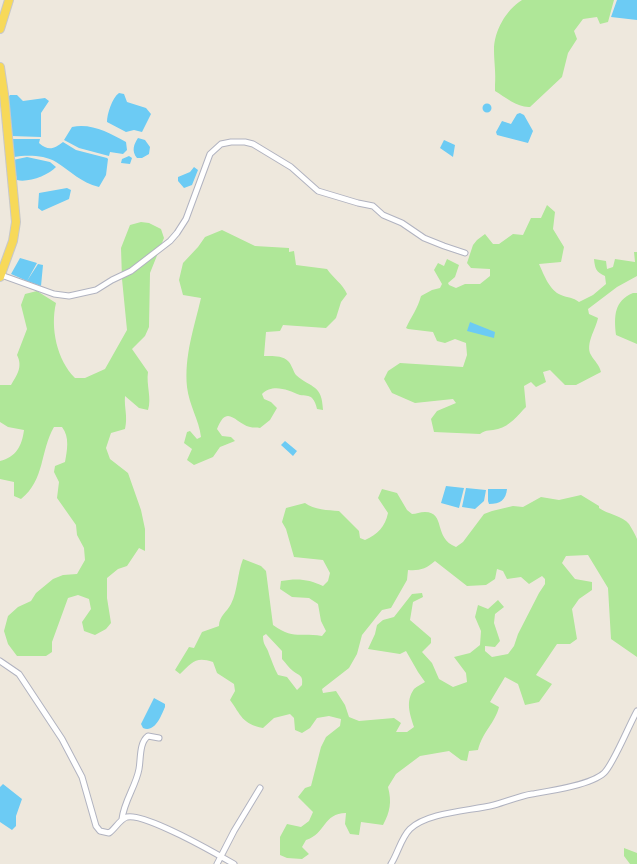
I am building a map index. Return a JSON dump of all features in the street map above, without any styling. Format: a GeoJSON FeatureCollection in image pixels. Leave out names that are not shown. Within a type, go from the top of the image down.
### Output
{"type":"FeatureCollection","features":[{"type":"Feature","properties":{"kind":"main road"},"geometry":{"type":"LineString","coordinates":[[0,29],[9,0]]}},
{"type":"Feature","properties":{"kind":"main road"},"geometry":{"type":"LineString","coordinates":[[0,67],[4,94],[16,222],[13,241],[1,276]]}},
{"type":"Feature","properties":{"kind":"street"},"geometry":{"type":"LineString","coordinates":[[1,276],[54,294],[69,296],[96,290],[131,271],[170,242],[177,233],[186,219],[210,154],[221,144],[231,142],[245,142],[253,144],[292,167],[318,191],[353,202],[373,206],[383,215],[402,223],[424,238],[465,253]]}},
{"type":"Feature","properties":{"kind":"street"},"geometry":{"type":"LineString","coordinates":[[0,661],[19,674],[62,739],[82,777],[96,826],[100,831],[108,833],[114,830],[122,819],[123,811],[139,770],[142,744],[148,736],[159,738]]}},
{"type":"Feature","properties":{"kind":"street"},"geometry":{"type":"LineString","coordinates":[[391,864],[408,831],[415,826],[441,815],[486,807],[523,796],[562,788],[598,777],[609,768],[637,712]]}},
{"type":"Feature","properties":{"kind":"street"},"geometry":{"type":"LineString","coordinates":[[217,864],[260,788]]}},
{"type":"Feature","properties":{"kind":"street"},"geometry":{"type":"LineString","coordinates":[[122,819],[135,817],[146,820],[221,856],[234,864]]}},
{"type":"Feature","properties":{"kind":"green space"},"geometry":{"type":"Polygon","coordinates":[[[522,0],[614,0],[608,22],[600,24],[597,17],[583,19],[574,31],[577,39],[568,53],[562,77],[530,107],[516,104],[495,91],[494,50],[496,36],[506,15],[522,0]]]}},
{"type":"Feature","properties":{"kind":"green space"},"geometry":{"type":"Polygon","coordinates":[[[547,205],[555,212],[553,229],[564,247],[561,262],[539,264],[548,282],[557,293],[575,299],[579,302],[593,295],[606,284],[605,276],[596,270],[594,259],[606,261],[607,269],[613,267],[615,259],[635,262],[634,252],[637,252],[637,276],[617,287],[588,309],[589,314],[598,318],[590,341],[589,351],[601,372],[576,385],[565,385],[550,370],[543,372],[546,382],[536,387],[531,382],[524,386],[526,407],[514,420],[502,428],[484,431],[480,434],[434,432],[431,419],[437,411],[456,403],[453,399],[415,403],[392,393],[384,379],[388,371],[400,363],[463,367],[467,355],[466,343],[455,339],[445,343],[437,341],[433,332],[406,328],[421,296],[432,290],[440,288],[442,284],[434,270],[438,263],[444,266],[447,259],[459,265],[455,277],[448,283],[449,285],[456,288],[465,284],[480,284],[490,276],[490,269],[471,268],[467,263],[473,245],[477,240],[485,234],[493,244],[499,244],[513,234],[523,235],[531,218],[541,218],[547,205]]]}},
{"type":"Feature","properties":{"kind":"green space"},"geometry":{"type":"Polygon","coordinates":[[[141,222],[149,223],[161,229],[164,238],[150,273],[149,327],[145,336],[132,349],[148,372],[149,405],[148,410],[139,408],[125,396],[125,429],[111,433],[106,448],[110,459],[128,473],[141,510],[145,529],[145,551],[139,548],[127,566],[118,569],[107,578],[107,598],[111,623],[106,629],[95,635],[84,631],[82,622],[91,609],[89,599],[78,595],[68,598],[52,642],[52,652],[46,656],[17,656],[8,644],[4,631],[8,616],[18,607],[31,601],[36,593],[53,579],[63,575],[77,574],[85,560],[84,548],[77,535],[76,525],[57,498],[59,482],[54,472],[55,466],[65,462],[67,449],[66,435],[62,427],[54,427],[34,483],[21,499],[14,496],[14,482],[0,479],[0,461],[14,454],[20,446],[24,430],[8,427],[0,422],[0,385],[11,385],[17,374],[19,359],[17,355],[27,329],[21,305],[25,294],[37,291],[56,303],[54,323],[56,343],[59,353],[69,371],[75,378],[85,378],[105,369],[127,330],[122,279],[121,248],[130,225],[141,222]]]}},
{"type":"Feature","properties":{"kind":"green space"},"geometry":{"type":"Polygon","coordinates":[[[222,230],[255,246],[289,248],[289,252],[294,251],[296,265],[327,269],[343,287],[347,294],[341,302],[336,318],[326,328],[283,325],[280,331],[266,332],[264,356],[273,356],[286,359],[291,364],[296,375],[318,391],[321,396],[323,410],[317,409],[314,400],[310,396],[300,395],[281,388],[266,391],[262,394],[264,399],[271,402],[277,408],[270,420],[260,428],[250,427],[232,417],[224,417],[217,429],[222,436],[231,437],[235,441],[220,447],[213,457],[194,465],[187,460],[192,449],[184,443],[187,432],[190,431],[197,439],[201,437],[188,394],[186,376],[190,342],[201,298],[183,295],[179,280],[183,263],[205,237],[222,230]]]}},
{"type":"Feature","properties":{"kind":"green space"},"geometry":{"type":"Polygon","coordinates":[[[633,293],[637,293],[637,344],[616,335],[615,328],[615,315],[619,305],[622,300],[633,293]]]}},
{"type":"Feature","properties":{"kind":"green space"},"geometry":{"type":"Polygon","coordinates":[[[382,489],[397,493],[407,510],[412,514],[425,512],[431,513],[438,521],[444,538],[456,547],[463,542],[484,514],[513,506],[523,507],[541,497],[559,500],[581,495],[599,506],[602,510],[623,519],[629,524],[637,539],[637,657],[611,639],[608,588],[588,555],[566,556],[562,563],[575,579],[592,582],[592,590],[579,599],[572,609],[577,639],[570,644],[557,644],[536,675],[552,684],[539,702],[525,705],[518,684],[505,677],[490,702],[499,707],[495,718],[480,743],[478,750],[469,751],[467,761],[461,760],[449,751],[420,756],[396,774],[388,787],[390,807],[383,825],[361,822],[359,835],[350,834],[345,824],[346,813],[338,814],[333,816],[313,837],[306,840],[302,847],[309,854],[302,859],[287,858],[280,855],[280,837],[287,824],[301,827],[309,821],[313,812],[298,797],[305,788],[311,786],[321,747],[326,737],[340,726],[341,719],[329,716],[317,718],[310,728],[302,733],[295,730],[294,718],[290,714],[274,718],[263,728],[256,726],[243,718],[230,700],[235,691],[234,684],[217,673],[213,662],[198,660],[191,663],[180,674],[175,670],[189,647],[194,648],[202,632],[219,626],[220,619],[233,599],[243,559],[261,566],[266,571],[273,625],[280,630],[291,634],[322,636],[326,631],[321,621],[318,604],[309,598],[292,597],[280,589],[281,581],[292,580],[303,580],[323,586],[328,581],[330,573],[323,560],[294,557],[286,529],[282,522],[286,508],[305,503],[317,508],[339,511],[359,531],[360,538],[365,540],[380,530],[387,518],[388,513],[378,498],[382,489]],[[435,561],[422,569],[408,570],[407,580],[391,608],[382,610],[362,635],[357,654],[349,668],[322,689],[323,693],[336,691],[345,705],[349,717],[359,721],[394,718],[401,723],[396,732],[407,732],[414,727],[409,708],[411,694],[414,689],[425,682],[406,651],[400,654],[368,649],[375,634],[377,625],[383,620],[394,617],[412,594],[422,593],[423,597],[413,602],[410,620],[431,638],[431,643],[422,652],[432,663],[439,679],[453,687],[467,682],[466,673],[454,657],[470,653],[480,645],[481,631],[475,617],[478,605],[488,609],[498,600],[504,607],[495,614],[494,623],[500,641],[495,647],[485,646],[485,651],[492,657],[508,654],[514,646],[518,634],[545,584],[545,579],[542,576],[529,584],[521,577],[507,579],[503,571],[497,569],[495,579],[486,585],[467,586],[435,561]],[[266,634],[263,636],[264,642],[278,675],[287,677],[297,690],[302,685],[301,677],[282,659],[282,651],[266,634]]]}},
{"type":"Feature","properties":{"kind":"green space"},"geometry":{"type":"Polygon","coordinates":[[[624,848],[637,853],[637,864],[630,864],[624,856],[624,848]]]}},
{"type":"Feature","properties":{"kind":"water"},"geometry":{"type":"Polygon","coordinates":[[[617,0],[637,0],[637,20],[611,17],[617,0]]]}},
{"type":"Feature","properties":{"kind":"water"},"geometry":{"type":"Polygon","coordinates":[[[119,93],[124,94],[127,102],[146,108],[151,114],[142,132],[134,130],[126,132],[107,122],[110,106],[116,95],[119,93]]]}},
{"type":"Feature","properties":{"kind":"water"},"geometry":{"type":"Polygon","coordinates":[[[10,95],[17,95],[23,101],[45,98],[49,101],[41,113],[41,137],[11,136],[7,99],[10,95]]]}},
{"type":"Feature","properties":{"kind":"water"},"geometry":{"type":"Polygon","coordinates":[[[487,103],[492,108],[487,113],[482,108],[487,103]]]}},
{"type":"Feature","properties":{"kind":"water"},"geometry":{"type":"Polygon","coordinates":[[[520,113],[524,115],[533,131],[528,143],[497,135],[496,132],[502,121],[511,124],[517,114],[520,113]]]}},
{"type":"Feature","properties":{"kind":"water"},"geometry":{"type":"Polygon","coordinates":[[[86,126],[107,132],[126,142],[127,150],[123,154],[110,152],[109,156],[79,148],[64,140],[72,127],[86,126]]]}},
{"type":"Feature","properties":{"kind":"water"},"geometry":{"type":"Polygon","coordinates":[[[138,138],[145,140],[150,147],[149,154],[142,158],[137,158],[134,153],[134,145],[138,138]]]}},
{"type":"Feature","properties":{"kind":"water"},"geometry":{"type":"Polygon","coordinates":[[[12,139],[40,139],[39,143],[49,148],[55,147],[63,142],[76,150],[107,158],[106,175],[99,187],[81,180],[56,162],[46,158],[35,156],[14,157],[12,139]]]}},
{"type":"Feature","properties":{"kind":"water"},"geometry":{"type":"Polygon","coordinates":[[[444,140],[455,145],[453,157],[440,148],[444,140]]]}},
{"type":"Feature","properties":{"kind":"water"},"geometry":{"type":"Polygon","coordinates":[[[129,156],[132,158],[130,164],[121,163],[122,159],[129,156]]]}},
{"type":"Feature","properties":{"kind":"water"},"geometry":{"type":"Polygon","coordinates":[[[27,157],[50,162],[56,167],[38,178],[22,181],[17,180],[13,160],[27,157]]]}},
{"type":"Feature","properties":{"kind":"water"},"geometry":{"type":"Polygon","coordinates":[[[194,167],[198,170],[192,185],[184,188],[178,181],[178,177],[190,172],[194,167]]]}},
{"type":"Feature","properties":{"kind":"water"},"geometry":{"type":"Polygon","coordinates":[[[67,188],[71,190],[69,199],[42,211],[38,208],[39,193],[67,188]]]}},
{"type":"Feature","properties":{"kind":"water"},"geometry":{"type":"Polygon","coordinates":[[[20,258],[37,263],[27,281],[11,274],[20,258]]]}},
{"type":"Feature","properties":{"kind":"water"},"geometry":{"type":"Polygon","coordinates":[[[38,264],[43,265],[41,286],[27,281],[38,264]]]}},
{"type":"Feature","properties":{"kind":"water"},"geometry":{"type":"Polygon","coordinates":[[[470,322],[495,332],[494,338],[467,331],[470,322]]]}},
{"type":"Feature","properties":{"kind":"water"},"geometry":{"type":"Polygon","coordinates":[[[285,441],[297,451],[293,456],[281,445],[285,441]]]}},
{"type":"Feature","properties":{"kind":"water"},"geometry":{"type":"Polygon","coordinates":[[[446,486],[464,488],[459,508],[441,503],[446,486]]]}},
{"type":"Feature","properties":{"kind":"water"},"geometry":{"type":"Polygon","coordinates":[[[466,488],[486,490],[484,501],[475,509],[462,507],[466,488]]]}},
{"type":"Feature","properties":{"kind":"water"},"geometry":{"type":"Polygon","coordinates":[[[488,489],[507,489],[502,501],[489,504],[488,489]]]}},
{"type":"Feature","properties":{"kind":"water"},"geometry":{"type":"Polygon","coordinates":[[[154,698],[165,704],[165,707],[154,726],[147,729],[143,728],[141,724],[154,698]]]}},
{"type":"Feature","properties":{"kind":"water"},"geometry":{"type":"Polygon","coordinates":[[[3,784],[22,799],[16,816],[16,826],[12,830],[0,822],[0,787],[3,784]]]}}]}
